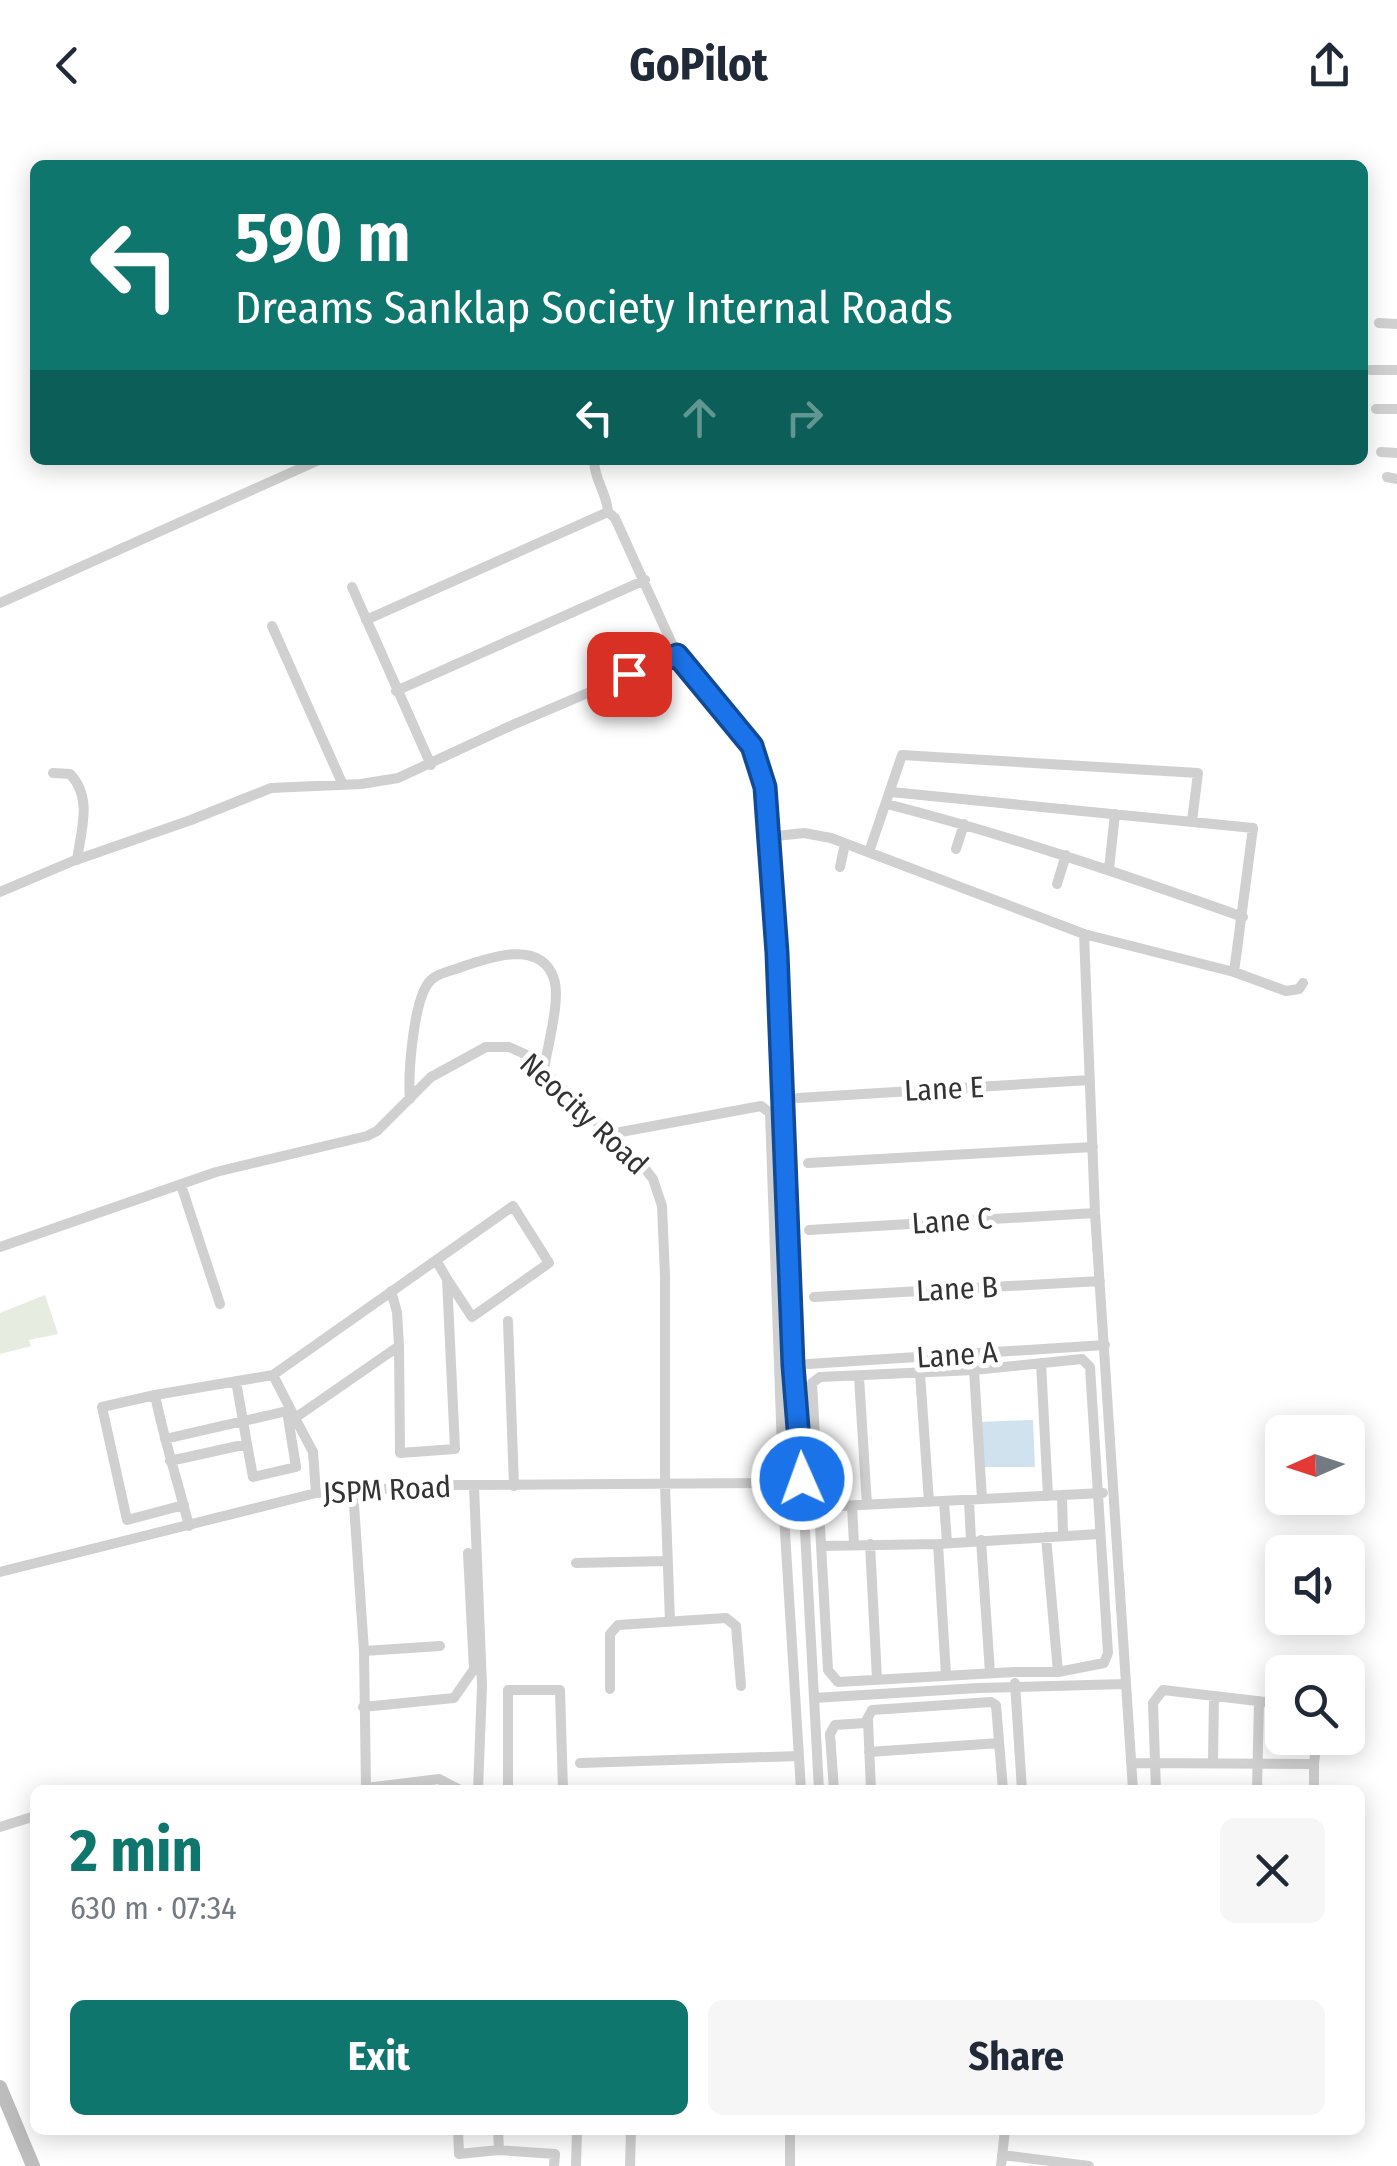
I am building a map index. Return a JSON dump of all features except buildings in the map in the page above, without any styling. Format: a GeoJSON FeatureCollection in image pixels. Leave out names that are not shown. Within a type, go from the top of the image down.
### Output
{"type":"FeatureCollection","features":[{"type":"Feature","properties":{"kind":"street"},"geometry":{"type":"LineString","coordinates":[[1378,323],[1397,324]]}},
{"type":"Feature","properties":{"kind":"street"},"geometry":{"type":"LineString","coordinates":[[1370,370],[1397,370]]}},
{"type":"Feature","properties":{"kind":"street"},"geometry":{"type":"LineString","coordinates":[[1376,409],[1397,409]]}},
{"type":"Feature","properties":{"kind":"street"},"geometry":{"type":"LineString","coordinates":[[1382,452],[1397,452]]}},
{"type":"Feature","properties":{"kind":"street"},"geometry":{"type":"LineString","coordinates":[[0,603],[296,465]]}},
{"type":"Feature","properties":{"kind":"street"},"geometry":{"type":"LineString","coordinates":[[595,465],[596,478],[608,500],[608,512],[615,518],[645,580],[677,655],[696,682],[740,729],[757,756],[765,787],[777,953],[793,1365],[820,1785]]}},
{"type":"Feature","properties":{"kind":"street"},"geometry":{"type":"LineString","coordinates":[[366,620],[608,512]]}},
{"type":"Feature","properties":{"kind":"street"},"geometry":{"type":"LineString","coordinates":[[396,690],[645,580]]}},
{"type":"Feature","properties":{"kind":"street"},"geometry":{"type":"LineString","coordinates":[[352,587],[430,764]]}},
{"type":"Feature","properties":{"kind":"street"},"geometry":{"type":"LineString","coordinates":[[272,626],[343,784]]}},
{"type":"Feature","properties":{"kind":"street"},"geometry":{"type":"LineString","coordinates":[[0,892],[272,788],[398,778],[677,655]]}},
{"type":"Feature","properties":{"kind":"street"},"geometry":{"type":"LineString","coordinates":[[869,852],[902,756],[1198,773],[1192,822]]}},
{"type":"Feature","properties":{"kind":"street"},"geometry":{"type":"LineString","coordinates":[[53,774],[70,774],[79,784],[85,801],[77,860]]}},
{"type":"Feature","properties":{"kind":"street"},"geometry":{"type":"LineString","coordinates":[[889,798],[1253,828],[1234,972]]}},
{"type":"Feature","properties":{"kind":"street"},"geometry":{"type":"LineString","coordinates":[[889,798],[1110,869],[1243,918]]}},
{"type":"Feature","properties":{"kind":"street"},"geometry":{"type":"LineString","coordinates":[[1110,869],[1114,814]]}},
{"type":"Feature","properties":{"kind":"street"},"geometry":{"type":"LineString","coordinates":[[956,848],[964,824]]}},
{"type":"Feature","properties":{"kind":"street"},"geometry":{"type":"LineString","coordinates":[[767,837],[804,833],[845,844],[1084,934],[1234,972],[1286,991],[1299,989],[1302,983]]}},
{"type":"Feature","properties":{"kind":"street"},"geometry":{"type":"LineString","coordinates":[[840,868],[845,844]]}},
{"type":"Feature","properties":{"kind":"street"},"geometry":{"type":"LineString","coordinates":[[1057,884],[1066,855]]}},
{"type":"Feature","properties":{"kind":"street"},"geometry":{"type":"LineString","coordinates":[[1084,934],[1095,1213],[1133,1785]]}},
{"type":"Feature","properties":{"kind":"street"},"geometry":{"type":"LineString","coordinates":[[410,1099],[409,1058],[428,984],[438,976],[500,955],[532,957],[552,974],[555,993],[544,1070]]}},
{"type":"Feature","properties":{"kind":"street","name":"Neocity Road"},"geometry":{"type":"LineString","coordinates":[[0,1248],[216,1172],[367,1136],[431,1077],[486,1047],[519,1050],[654,1180],[662,1206],[670,1621]]}},
{"type":"Feature","properties":{"kind":"street","name":"Lane E"},"geometry":{"type":"LineString","coordinates":[[798,1098],[1090,1080]]}},
{"type":"Feature","properties":{"kind":"street"},"geometry":{"type":"LineString","coordinates":[[610,1134],[760,1106],[770,1114],[783,1483],[801,1785]]}},
{"type":"Feature","properties":{"kind":"street"},"geometry":{"type":"LineString","coordinates":[[808,1163],[1093,1147]]}},
{"type":"Feature","properties":{"kind":"street"},"geometry":{"type":"LineString","coordinates":[[181,1185],[220,1304]]}},
{"type":"Feature","properties":{"kind":"street"},"geometry":{"type":"LineString","coordinates":[[184,1504],[127,1520],[102,1407],[272,1375],[513,1206],[549,1263],[472,1317],[436,1260]]}},
{"type":"Feature","properties":{"kind":"street","name":"Lane C"},"geometry":{"type":"LineString","coordinates":[[810,1230],[1095,1213]]}},
{"type":"Feature","properties":{"kind":"street"},"geometry":{"type":"LineString","coordinates":[[391,1291],[397,1312],[400,1453],[455,1449],[447,1278]]}},
{"type":"Feature","properties":{"kind":"street","name":"Lane B"},"geometry":{"type":"LineString","coordinates":[[814,1297],[1100,1280]]}},
{"type":"Feature","properties":{"kind":"street"},"geometry":{"type":"LineString","coordinates":[[508,1321],[514,1486]]}},
{"type":"Feature","properties":{"kind":"street","name":"Lane A"},"geometry":{"type":"LineString","coordinates":[[808,1364],[1105,1345]]}},
{"type":"Feature","properties":{"kind":"street"},"geometry":{"type":"LineString","coordinates":[[164,1439],[291,1413],[398,1346]]}},
{"type":"Feature","properties":{"kind":"street"},"geometry":{"type":"LineString","coordinates":[[1082,1359],[1088,1362],[1106,1659],[1100,1666],[1058,1672],[838,1682],[830,1675],[811,1387],[820,1378],[1041,1363],[1082,1359]]}},
{"type":"Feature","properties":{"kind":"street"},"geometry":{"type":"LineString","coordinates":[[1041,1363],[1048,1496]]}},
{"type":"Feature","properties":{"kind":"street"},"geometry":{"type":"LineString","coordinates":[[974,1370],[982,1500]]}},
{"type":"Feature","properties":{"kind":"street"},"geometry":{"type":"LineString","coordinates":[[920,1373],[929,1502]]}},
{"type":"Feature","properties":{"kind":"street"},"geometry":{"type":"LineString","coordinates":[[272,1375],[312,1452],[316,1493]]}},
{"type":"Feature","properties":{"kind":"street"},"geometry":{"type":"LineString","coordinates":[[859,1376],[867,1505]]}},
{"type":"Feature","properties":{"kind":"street"},"geometry":{"type":"LineString","coordinates":[[236,1381],[254,1477],[296,1467],[291,1413]]}},
{"type":"Feature","properties":{"kind":"street"},"geometry":{"type":"LineString","coordinates":[[156,1396],[188,1526]]}},
{"type":"Feature","properties":{"kind":"street"},"geometry":{"type":"LineString","coordinates":[[170,1461],[247,1444]]}},
{"type":"Feature","properties":{"kind":"street","name":"JSPM Road"},"geometry":{"type":"LineString","coordinates":[[0,1572],[316,1493],[474,1486],[783,1483]]}},
{"type":"Feature","properties":{"kind":"street"},"geometry":{"type":"LineString","coordinates":[[474,1486],[482,1686],[478,1785]]}},
{"type":"Feature","properties":{"kind":"street"},"geometry":{"type":"LineString","coordinates":[[353,1490],[364,1651],[366,1785]]}},
{"type":"Feature","properties":{"kind":"street"},"geometry":{"type":"LineString","coordinates":[[819,1508],[1115,1493]]}},
{"type":"Feature","properties":{"kind":"street"},"geometry":{"type":"LineString","coordinates":[[1062,1496],[1064,1534]]}},
{"type":"Feature","properties":{"kind":"street"},"geometry":{"type":"LineString","coordinates":[[969,1500],[990,1673]]}},
{"type":"Feature","properties":{"kind":"street"},"geometry":{"type":"LineString","coordinates":[[944,1501],[946,1675]]}},
{"type":"Feature","properties":{"kind":"street"},"geometry":{"type":"LineString","coordinates":[[852,1506],[854,1544]]}},
{"type":"Feature","properties":{"kind":"street"},"geometry":{"type":"LineString","coordinates":[[804,1528],[820,1528]]}},
{"type":"Feature","properties":{"kind":"street"},"geometry":{"type":"LineString","coordinates":[[821,1546],[1099,1534]]}},
{"type":"Feature","properties":{"kind":"street"},"geometry":{"type":"LineString","coordinates":[[1046,1537],[1058,1672]]}},
{"type":"Feature","properties":{"kind":"street"},"geometry":{"type":"LineString","coordinates":[[870,1544],[878,1679]]}},
{"type":"Feature","properties":{"kind":"street"},"geometry":{"type":"LineString","coordinates":[[364,1707],[454,1698],[474,1669],[468,1553]]}},
{"type":"Feature","properties":{"kind":"street"},"geometry":{"type":"LineString","coordinates":[[576,1563],[667,1560]]}},
{"type":"Feature","properties":{"kind":"street"},"geometry":{"type":"LineString","coordinates":[[610,1689],[613,1628],[726,1618],[734,1621],[741,1686]]}},
{"type":"Feature","properties":{"kind":"street"},"geometry":{"type":"LineString","coordinates":[[364,1651],[440,1646]]}},
{"type":"Feature","properties":{"kind":"street"},"geometry":{"type":"LineString","coordinates":[[1014,1672],[1022,1785]]}},
{"type":"Feature","properties":{"kind":"street"},"geometry":{"type":"LineString","coordinates":[[910,1677],[912,1693]]}},
{"type":"Feature","properties":{"kind":"street"},"geometry":{"type":"LineString","coordinates":[[814,1698],[1126,1684]]}},
{"type":"Feature","properties":{"kind":"street"},"geometry":{"type":"LineString","coordinates":[[508,1785],[508,1690],[560,1690],[563,1785]]}},
{"type":"Feature","properties":{"kind":"street"},"geometry":{"type":"LineString","coordinates":[[1156,1785],[1153,1703],[1164,1690],[1265,1702]]}},
{"type":"Feature","properties":{"kind":"street"},"geometry":{"type":"LineString","coordinates":[[1212,1763],[1214,1696]]}},
{"type":"Feature","properties":{"kind":"street"},"geometry":{"type":"LineString","coordinates":[[1257,1785],[1259,1701]]}},
{"type":"Feature","properties":{"kind":"street"},"geometry":{"type":"LineString","coordinates":[[872,1785],[868,1720],[872,1710],[991,1702],[996,1706],[1002,1785]]}},
{"type":"Feature","properties":{"kind":"street"},"geometry":{"type":"LineString","coordinates":[[834,1785],[831,1730],[868,1720]]}},
{"type":"Feature","properties":{"kind":"street"},"geometry":{"type":"LineString","coordinates":[[870,1752],[999,1743]]}},
{"type":"Feature","properties":{"kind":"street"},"geometry":{"type":"LineString","coordinates":[[1314,1785],[1315,1755]]}},
{"type":"Feature","properties":{"kind":"street"},"geometry":{"type":"LineString","coordinates":[[580,1762],[799,1756]]}},
{"type":"Feature","properties":{"kind":"street"},"geometry":{"type":"LineString","coordinates":[[1132,1763],[1314,1764]]}},
{"type":"Feature","properties":{"kind":"street"},"geometry":{"type":"LineString","coordinates":[[1002,1772],[1022,1771]]}},
{"type":"Feature","properties":{"kind":"street"},"geometry":{"type":"LineString","coordinates":[[390,1785],[438,1779],[450,1785]]}},
{"type":"Feature","properties":{"kind":"street"},"geometry":{"type":"LineString","coordinates":[[0,1826],[30,1817]]}},
{"type":"Feature","properties":{"kind":"street"},"geometry":{"type":"LineString","coordinates":[[0,2087],[33,2166]]}},
{"type":"Feature","properties":{"kind":"street"},"geometry":{"type":"LineString","coordinates":[[458,2135],[459,2154],[499,2150],[555,2154],[554,2166]]}},
{"type":"Feature","properties":{"kind":"street"},"geometry":{"type":"LineString","coordinates":[[498,2135],[499,2150]]}},
{"type":"Feature","properties":{"kind":"street"},"geometry":{"type":"LineString","coordinates":[[576,2166],[577,2135]]}},
{"type":"Feature","properties":{"kind":"street"},"geometry":{"type":"LineString","coordinates":[[630,2166],[631,2135]]}},
{"type":"Feature","properties":{"kind":"street"},"geometry":{"type":"LineString","coordinates":[[790,2135],[790,2166]]}},
{"type":"Feature","properties":{"kind":"street"},"geometry":{"type":"LineString","coordinates":[[1001,2162],[1004,2135]]}},
{"type":"Feature","properties":{"kind":"street"},"geometry":{"type":"LineString","coordinates":[[1001,2162],[1016,2166]]}},
{"type":"Feature","properties":{"kind":"street"},"geometry":{"type":"LineString","coordinates":[[1001,2162],[1089,2166]]}},
{"type":"Feature","properties":{"kind":"shaded area"},"geometry":{"type":"Polygon","coordinates":[[[45,1295],[58,1334],[29,1340],[31,1346],[0,1354],[0,1313],[45,1295]]]}},
{"type":"Feature","properties":{"kind":"water"},"geometry":{"type":"Polygon","coordinates":[[[1033,1420],[1035,1467],[980,1467],[977,1422],[1033,1420]]]}},
{"type":"Feature","properties":{"kind":"route"},"geometry":{"type":"LineString","coordinates":[[629,674],[677,655],[696,682],[740,729],[761,768],[777,953],[793,1365],[802,1479]]}}]}
